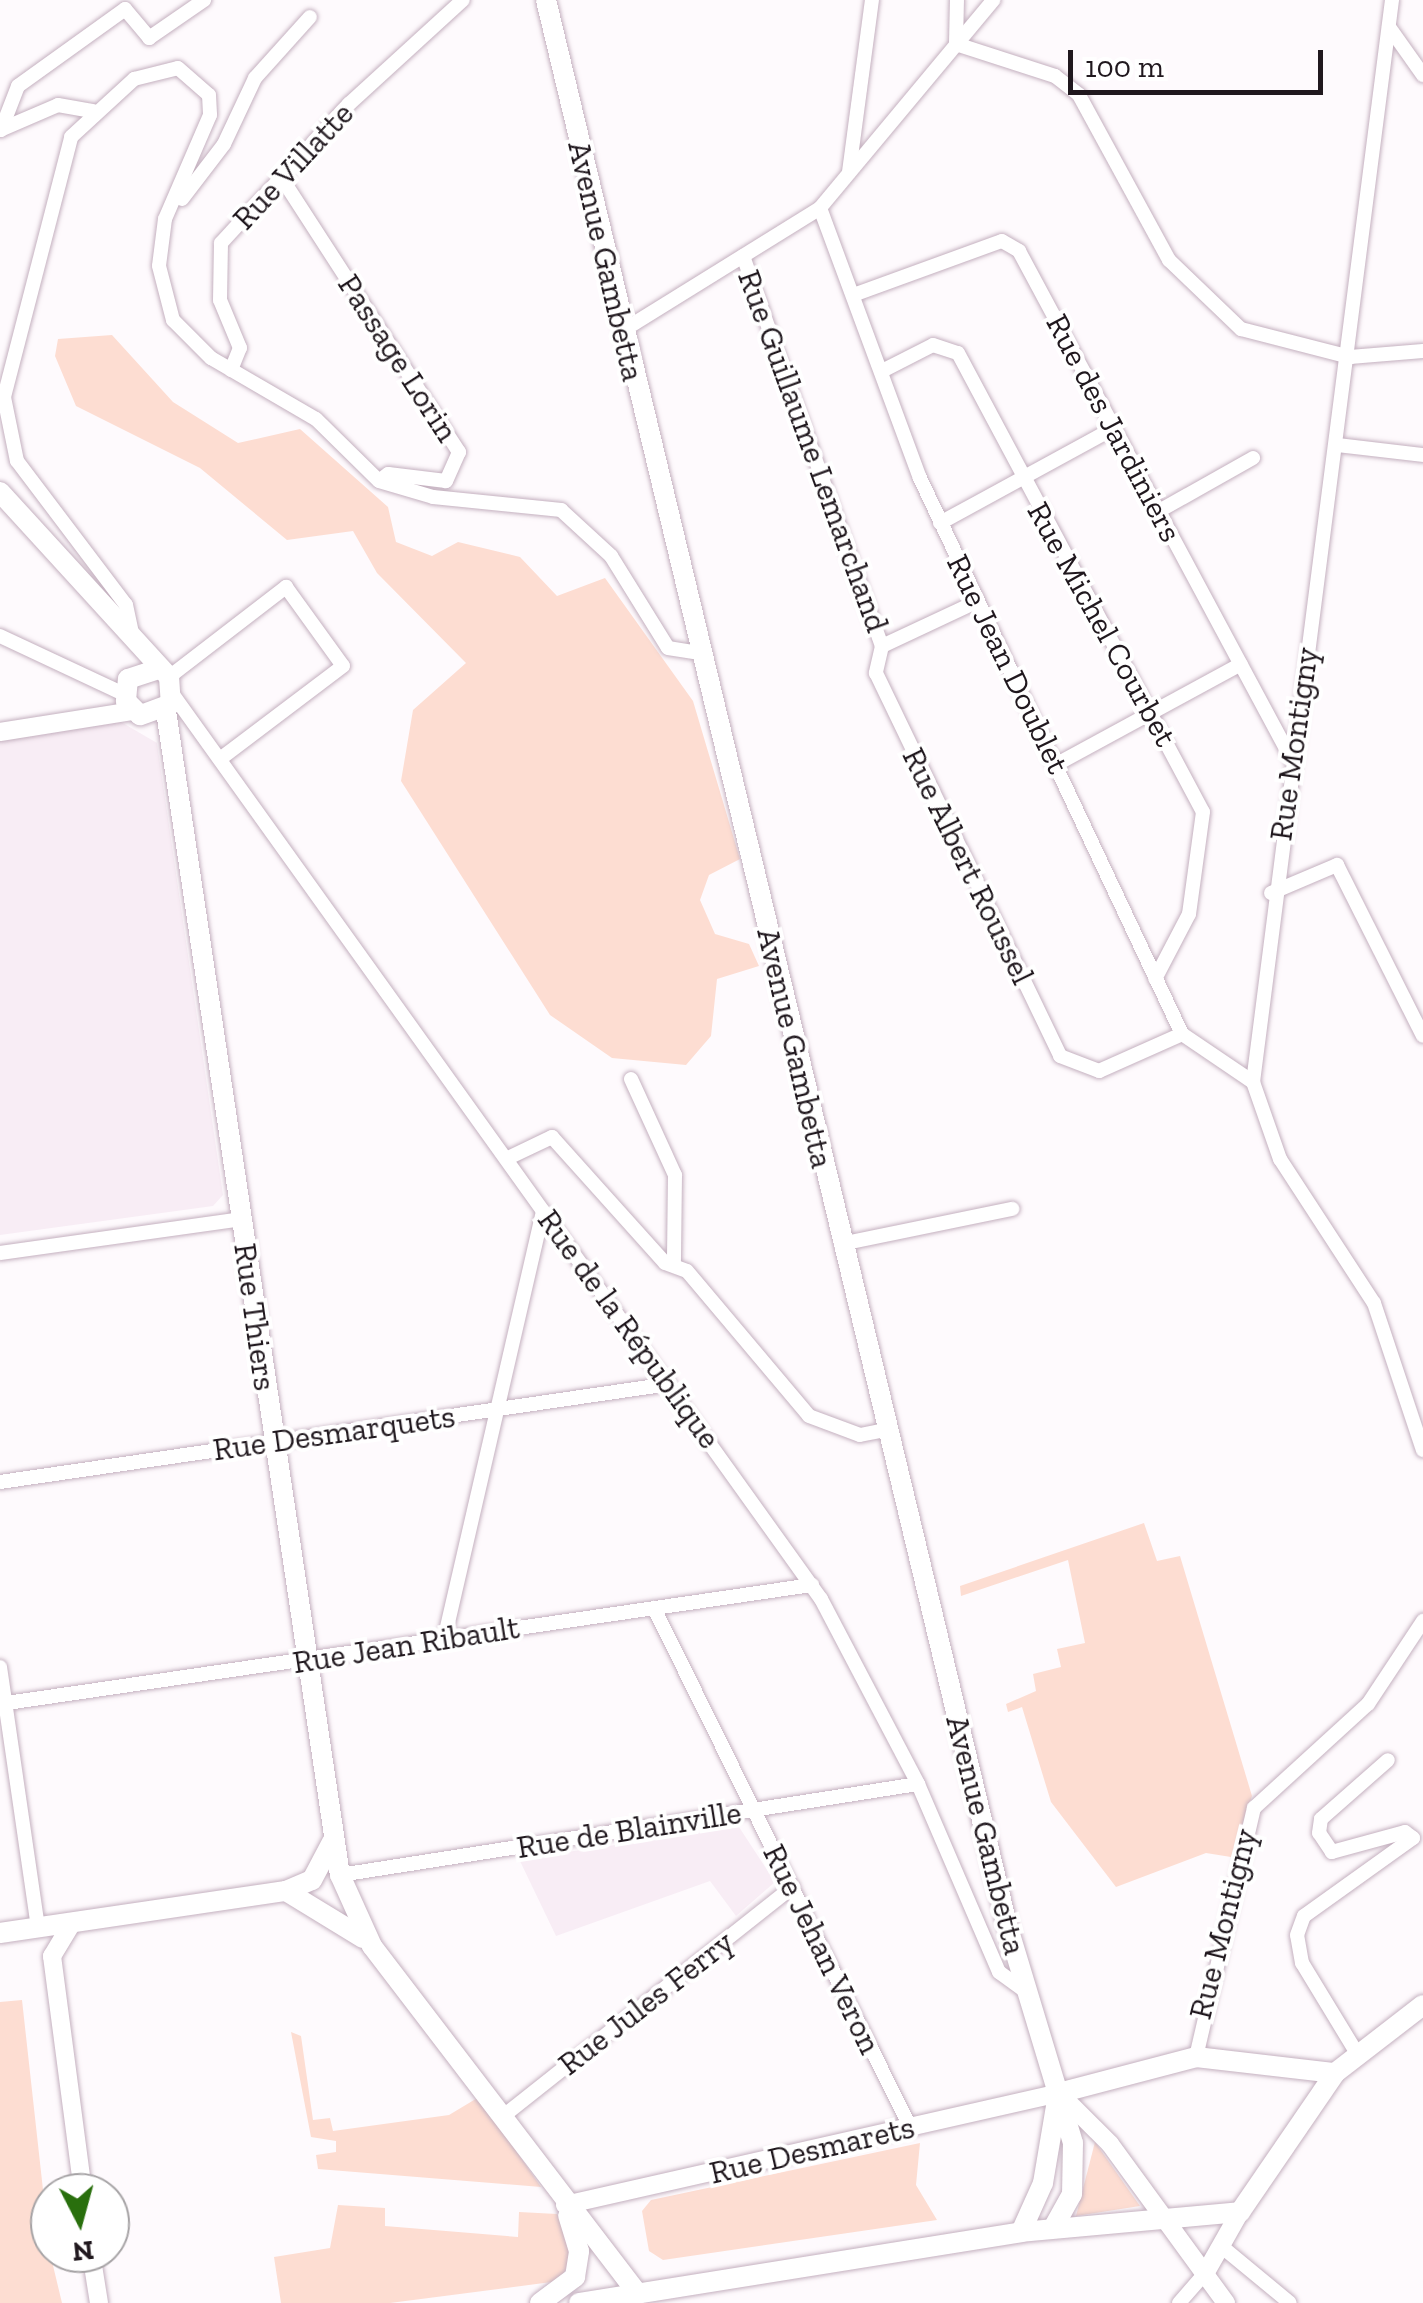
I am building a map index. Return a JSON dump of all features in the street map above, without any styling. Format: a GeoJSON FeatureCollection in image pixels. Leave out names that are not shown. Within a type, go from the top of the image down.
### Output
{"type":"FeatureCollection","features":[{"type":"Feature","properties":{"kind":"main road","name":"Avenue Gambetta"},"geometry":{"type":"LineString","coordinates":[[546,0],[885,1430],[1006,1921],[1059,2093],[1074,2178],[1053,2228]]}},
{"type":"Feature","properties":{"kind":"main road"},"geometry":{"type":"LineString","coordinates":[[0,492],[132,634],[153,697]]}},
{"type":"Feature","properties":{"kind":"main road"},"geometry":{"type":"LineString","coordinates":[[132,634],[133,673],[153,697]]}},
{"type":"Feature","properties":{"kind":"main road","name":"Rue Thiers"},"geometry":{"type":"LineString","coordinates":[[153,697],[180,794],[333,1840],[340,1875],[372,1946]]}},
{"type":"Feature","properties":{"kind":"main road"},"geometry":{"type":"LineString","coordinates":[[0,1933],[295,1895],[312,1880],[333,1840]]}},
{"type":"Feature","properties":{"kind":"main road"},"geometry":{"type":"LineString","coordinates":[[295,1895],[372,1946],[640,2299]]}},
{"type":"Feature","properties":{"kind":"main road"},"geometry":{"type":"LineString","coordinates":[[579,2303],[640,2299],[1053,2228],[1240,2212],[1335,2073],[1423,2005]]}},
{"type":"Feature","properties":{"kind":"main road"},"geometry":{"type":"LineString","coordinates":[[1017,2233],[1043,2183],[1059,2093],[1196,2057],[1335,2073]]}},
{"type":"Feature","properties":{"kind":"main road"},"geometry":{"type":"LineString","coordinates":[[1043,2183],[1053,2228]]}},
{"type":"Feature","properties":{"kind":"main road"},"geometry":{"type":"LineString","coordinates":[[540,2303],[563,2292],[579,2262],[565,2204]]}},
{"type":"Feature","properties":{"kind":"street"},"geometry":{"type":"LineString","coordinates":[[3,131],[18,86],[126,9],[149,38],[204,0]]}},
{"type":"Feature","properties":{"kind":"street","name":"Rue Villatte"},"geometry":{"type":"LineString","coordinates":[[232,370],[240,348],[220,300],[221,242],[463,0]]}},
{"type":"Feature","properties":{"kind":"street"},"geometry":{"type":"LineString","coordinates":[[849,173],[872,0]]}},
{"type":"Feature","properties":{"kind":"street"},"geometry":{"type":"LineString","coordinates":[[956,44],[957,0]]}},
{"type":"Feature","properties":{"kind":"street"},"geometry":{"type":"LineString","coordinates":[[622,331],[820,208],[993,0]]}},
{"type":"Feature","properties":{"kind":"street","name":"Rue Montigny"},"geometry":{"type":"LineString","coordinates":[[1392,0],[1350,357],[1272,892],[1252,1082],[1280,1159],[1374,1302],[1423,1450]]}},
{"type":"Feature","properties":{"kind":"street","name":"Rue Villatte"},"geometry":{"type":"LineString","coordinates":[[165,219],[224,144],[255,78],[310,17]]}},
{"type":"Feature","properties":{"kind":"street"},"geometry":{"type":"LineString","coordinates":[[1390,27],[1423,74]]}},
{"type":"Feature","properties":{"kind":"street"},"geometry":{"type":"LineString","coordinates":[[956,44],[1055,76],[1079,96],[1169,260],[1220,314],[1270,341],[1350,357],[1423,350]]}},
{"type":"Feature","properties":{"kind":"street"},"geometry":{"type":"LineString","coordinates":[[132,634],[126,605],[35,494],[4,412],[58,162],[93,111],[157,68],[178,68],[209,96],[202,143],[165,219],[159,266],[173,320],[232,370],[316,419],[379,481],[433,497],[562,510],[611,556],[668,648],[699,654]]}},
{"type":"Feature","properties":{"kind":"street"},"geometry":{"type":"LineString","coordinates":[[3,131],[58,105],[93,111]]}},
{"type":"Feature","properties":{"kind":"street","name":"Passage Lorin"},"geometry":{"type":"LineString","coordinates":[[282,177],[459,452],[446,481],[388,474],[379,481]]}},
{"type":"Feature","properties":{"kind":"street","name":"Rue Jean Doublet"},"geometry":{"type":"LineString","coordinates":[[820,208],[856,294],[940,523],[1182,1034],[1252,1082]]}},
{"type":"Feature","properties":{"kind":"street","name":"Rue des Jardiniers"},"geometry":{"type":"LineString","coordinates":[[856,294],[1012,243],[1292,760]]}},
{"type":"Feature","properties":{"kind":"street","name":"Rue Guillaume Lemarchand"},"geometry":{"type":"LineString","coordinates":[[743,256],[882,646]]}},
{"type":"Feature","properties":{"kind":"street","name":"Rue Michel Courbet"},"geometry":{"type":"LineString","coordinates":[[882,371],[932,345],[958,354],[1203,812],[1189,914],[1155,979]]}},
{"type":"Feature","properties":{"kind":"street"},"geometry":{"type":"LineString","coordinates":[[940,523],[1114,428]]}},
{"type":"Feature","properties":{"kind":"street"},"geometry":{"type":"LineString","coordinates":[[1338,445],[1423,455]]}},
{"type":"Feature","properties":{"kind":"street"},"geometry":{"type":"LineString","coordinates":[[1159,511],[1253,458]]}},
{"type":"Feature","properties":{"kind":"street"},"geometry":{"type":"LineString","coordinates":[[0,732],[153,697],[286,587],[343,666],[220,760]]}},
{"type":"Feature","properties":{"kind":"street"},"geometry":{"type":"LineString","coordinates":[[882,646],[976,602]]}},
{"type":"Feature","properties":{"kind":"street"},"geometry":{"type":"LineString","coordinates":[[0,636],[153,697]]}},
{"type":"Feature","properties":{"kind":"street","name":"Rue Albert Roussel"},"geometry":{"type":"LineString","coordinates":[[882,646],[876,674],[1060,1056],[1099,1071],[1182,1034]]}},
{"type":"Feature","properties":{"kind":"street"},"geometry":{"type":"LineString","coordinates":[[1057,764],[1241,664]]}},
{"type":"Feature","properties":{"kind":"street","name":"Rue de la République"},"geometry":{"type":"LineString","coordinates":[[153,697],[220,760],[812,1585],[918,1784],[999,1972],[1027,1992]]}},
{"type":"Feature","properties":{"kind":"street"},"geometry":{"type":"LineString","coordinates":[[1272,892],[1337,866],[1423,1036]]}},
{"type":"Feature","properties":{"kind":"street"},"geometry":{"type":"LineString","coordinates":[[631,1079],[675,1175],[674,1262]]}},
{"type":"Feature","properties":{"kind":"street"},"geometry":{"type":"LineString","coordinates":[[508,1158],[552,1138],[674,1262],[809,1416],[860,1435],[885,1430]]}},
{"type":"Feature","properties":{"kind":"street"},"geometry":{"type":"LineString","coordinates":[[841,1244],[1012,1209]]}},
{"type":"Feature","properties":{"kind":"street"},"geometry":{"type":"LineString","coordinates":[[444,1640],[492,1410],[543,1212]]}},
{"type":"Feature","properties":{"kind":"street"},"geometry":{"type":"LineString","coordinates":[[0,1252],[241,1219]]}},
{"type":"Feature","properties":{"kind":"street","name":"Rue Desmarquets"},"geometry":{"type":"LineString","coordinates":[[0,1482],[669,1384]]}},
{"type":"Feature","properties":{"kind":"street","name":"Rue Jean Ribault"},"geometry":{"type":"LineString","coordinates":[[3,1704],[812,1585]]}},
{"type":"Feature","properties":{"kind":"street","name":"Rue Jehan Veron"},"geometry":{"type":"LineString","coordinates":[[654,1608],[912,2129]]}},
{"type":"Feature","properties":{"kind":"street","name":"Rue Montigny"},"geometry":{"type":"LineString","coordinates":[[1196,2057],[1254,1808],[1368,1704],[1423,1621]]}},
{"type":"Feature","properties":{"kind":"street"},"geometry":{"type":"LineString","coordinates":[[0,1668],[38,1928]]}},
{"type":"Feature","properties":{"kind":"street"},"geometry":{"type":"LineString","coordinates":[[1358,2055],[1302,1963],[1298,1935],[1304,1916],[1413,1838],[1405,1832],[1332,1852],[1319,1833],[1320,1819],[1388,1760]]}},
{"type":"Feature","properties":{"kind":"street","name":"Rue de Blainville"},"geometry":{"type":"LineString","coordinates":[[340,1875],[918,1784]]}},
{"type":"Feature","properties":{"kind":"street","name":"Rue Jules Ferry"},"geometry":{"type":"LineString","coordinates":[[501,2118],[792,1888]]}},
{"type":"Feature","properties":{"kind":"street"},"geometry":{"type":"LineString","coordinates":[[982,1926],[1006,1921]]}},
{"type":"Feature","properties":{"kind":"street"},"geometry":{"type":"LineString","coordinates":[[72,1922],[52,1956],[80,2173]]}},
{"type":"Feature","properties":{"kind":"street"},"geometry":{"type":"LineString","coordinates":[[1059,2093],[1169,2220],[1226,2303]]}},
{"type":"Feature","properties":{"kind":"street","name":"Rue Desmarets"},"geometry":{"type":"LineString","coordinates":[[565,2204],[1059,2093]]}},
{"type":"Feature","properties":{"kind":"street"},"geometry":{"type":"LineString","coordinates":[[1179,2303],[1206,2272],[1240,2212]]}},
{"type":"Feature","properties":{"kind":"street"},"geometry":{"type":"LineString","coordinates":[[1221,2246],[1290,2303]]}},
{"type":"Feature","properties":{"kind":"street"},"geometry":{"type":"LineString","coordinates":[[95,2273],[99,2303]]}},
{"type":"Feature","properties":{"kind":"shaded area"},"geometry":{"type":"Polygon","coordinates":[[[112,335],[173,402],[238,443],[300,429],[388,507],[396,542],[432,556],[458,542],[520,557],[557,596],[605,578],[693,701],[740,859],[709,875],[700,900],[715,934],[749,944],[759,966],[717,979],[711,1036],[686,1065],[612,1058],[550,1015],[401,781],[413,710],[466,663],[377,573],[353,531],[287,540],[200,468],[76,406],[55,356],[58,339],[112,335]]]}},
{"type":"Feature","properties":{"kind":"shaded area"},"geometry":{"type":"Polygon","coordinates":[[[121,722],[157,743],[223,1195],[213,1206],[0,1235],[0,740],[121,722]]]}},
{"type":"Feature","properties":{"kind":"shaded area"},"geometry":{"type":"Polygon","coordinates":[[[1144,1523],[1157,1561],[1180,1556],[1252,1796],[1231,1857],[1206,1853],[1116,1887],[1051,1802],[1022,1707],[1008,1712],[1006,1704],[1036,1691],[1033,1674],[1061,1667],[1057,1649],[1085,1643],[1068,1560],[961,1596],[960,1586],[1144,1523]]]}},
{"type":"Feature","properties":{"kind":"shaded area"},"geometry":{"type":"Polygon","coordinates":[[[739,1827],[775,1882],[736,1916],[710,1881],[556,1936],[519,1859],[739,1827]]]}},
{"type":"Feature","properties":{"kind":"shaded area"},"geometry":{"type":"Polygon","coordinates":[[[22,2000],[41,2173],[30,2173],[30,2273],[55,2273],[62,2303],[0,2303],[0,2002],[22,2000]]]}},
{"type":"Feature","properties":{"kind":"shaded area"},"geometry":{"type":"Polygon","coordinates":[[[291,2032],[301,2036],[313,2120],[330,2118],[333,2131],[449,2115],[479,2097],[541,2187],[318,2169],[316,2155],[336,2152],[336,2141],[311,2137],[291,2032]]]}},
{"type":"Feature","properties":{"kind":"shaded area"},"geometry":{"type":"Polygon","coordinates":[[[1095,2142],[1140,2206],[1076,2216],[1095,2142]]]}},
{"type":"Feature","properties":{"kind":"shaded area"},"geometry":{"type":"Polygon","coordinates":[[[920,2143],[916,2185],[937,2220],[663,2260],[649,2251],[642,2211],[651,2200],[920,2143]]]}},
{"type":"Feature","properties":{"kind":"shaded area"},"geometry":{"type":"Polygon","coordinates":[[[338,2205],[385,2208],[385,2226],[518,2237],[519,2212],[557,2214],[576,2251],[559,2281],[390,2303],[281,2303],[274,2257],[330,2248],[338,2205]]]}}]}
